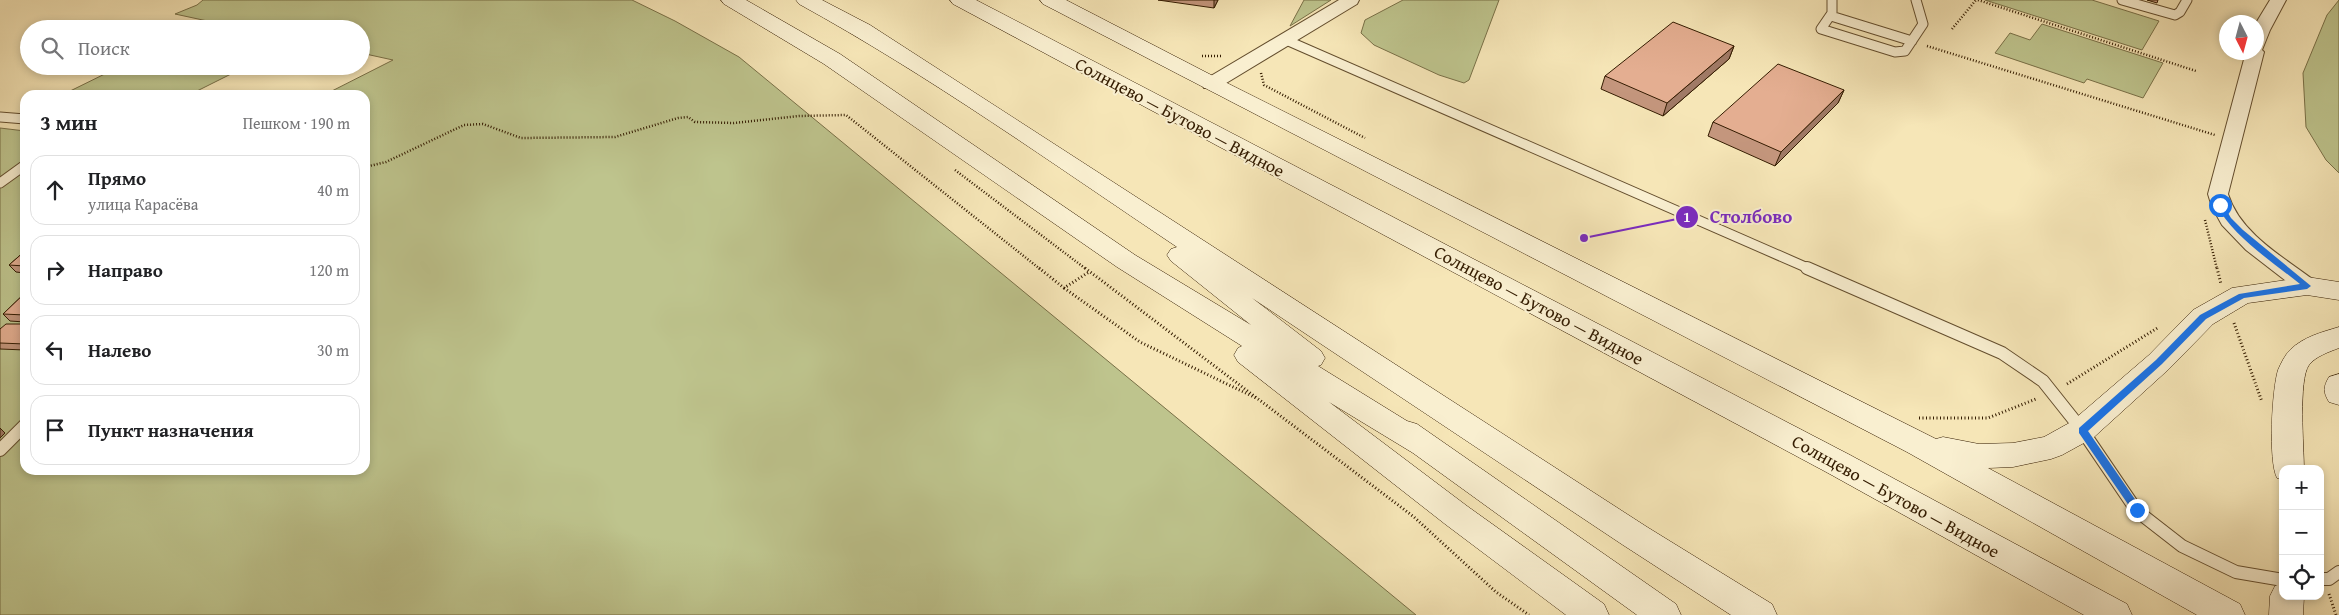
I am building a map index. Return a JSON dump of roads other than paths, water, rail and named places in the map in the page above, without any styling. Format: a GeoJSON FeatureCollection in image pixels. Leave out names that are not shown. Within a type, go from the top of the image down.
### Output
{"type":"FeatureCollection","features":[{"type":"Feature","properties":{"kind":"main road"},"geometry":{"type":"LineString","coordinates":[[731,0],[832,59],[1126,261],[1420,443]]}},
{"type":"Feature","properties":{"kind":"main road"},"geometry":{"type":"LineString","coordinates":[[806,0],[862,30],[1020,130],[1635,536],[1760,615]]}},
{"type":"Feature","properties":{"kind":"main road","name":"Солнцево — Бутово — Видное"},"geometry":{"type":"LineString","coordinates":[[960,0],[1838,464],[2115,615]]}},
{"type":"Feature","properties":{"kind":"main road"},"geometry":{"type":"LineString","coordinates":[[1050,0],[1211,84],[1916,431],[2228,615]]}},
{"type":"Feature","properties":{"kind":"main road"},"geometry":{"type":"LineString","coordinates":[[1020,130],[1420,443],[1660,612]]}},
{"type":"Feature","properties":{"kind":"main road"},"geometry":{"type":"LineString","coordinates":[[1126,261],[1456,515],[1592,615]]}},
{"type":"Feature","properties":{"kind":"main road"},"geometry":{"type":"LineString","coordinates":[[1916,431],[1979,456],[2013,455],[2051,447],[2082,430],[2159,362],[2203,317],[2228,303],[2242,296],[2307,286],[2339,291]]}},
{"type":"Feature","properties":{"kind":"main road"},"geometry":{"type":"LineString","coordinates":[[2288,465],[2289,385],[2296,362],[2319,343],[2339,337]]}},
{"type":"Feature","properties":{"kind":"main road"},"geometry":{"type":"LineString","coordinates":[[2339,385],[2339,394]]}},
{"type":"Feature","properties":{"kind":"main road"},"geometry":{"type":"LineString","coordinates":[[2286,615],[2287,600]]}},
{"type":"Feature","properties":{"kind":"street"},"geometry":{"type":"LineString","coordinates":[[1211,84],[1352,0]]}},
{"type":"Feature","properties":{"kind":"street"},"geometry":{"type":"LineString","coordinates":[[2264,25],[2278,0]]}},
{"type":"Feature","properties":{"kind":"street"},"geometry":{"type":"LineString","coordinates":[[2253,60],[2218,194],[2220,205],[2228,219],[2240,232],[2307,286]]}},
{"type":"Feature","properties":{"kind":"lane"},"geometry":{"type":"LineString","coordinates":[[1832,0],[1833,10],[1831,16],[1821,29],[1895,52],[1905,51],[1923,24],[1916,0]]}},
{"type":"Feature","properties":{"kind":"lane"},"geometry":{"type":"LineString","coordinates":[[2122,0],[2175,15],[2180,12],[2187,0]]}},
{"type":"Feature","properties":{"kind":"lane"},"geometry":{"type":"LineString","coordinates":[[1831,16],[1912,42]]}},
{"type":"Feature","properties":{"kind":"lane"},"geometry":{"type":"LineString","coordinates":[[1286,40],[2002,353],[2043,381],[2082,430],[2137,510],[2182,546],[2236,572],[2279,579]]}},
{"type":"Feature","properties":{"kind":"lane"},"geometry":{"type":"LineString","coordinates":[[0,118],[20,119]]}},
{"type":"Feature","properties":{"kind":"lane"},"geometry":{"type":"LineString","coordinates":[[0,183],[20,168]]}},
{"type":"Feature","properties":{"kind":"lane"},"geometry":{"type":"LineString","coordinates":[[0,450],[20,430]]}},
{"type":"Feature","properties":{"kind":"lane"},"geometry":{"type":"LineString","coordinates":[[2324,579],[2329,579],[2339,572]]}},
{"type":"Feature","properties":{"kind":"place","name":"Столбово"},"geometry":{"type":"Point","coordinates":[1584,238]}}]}
